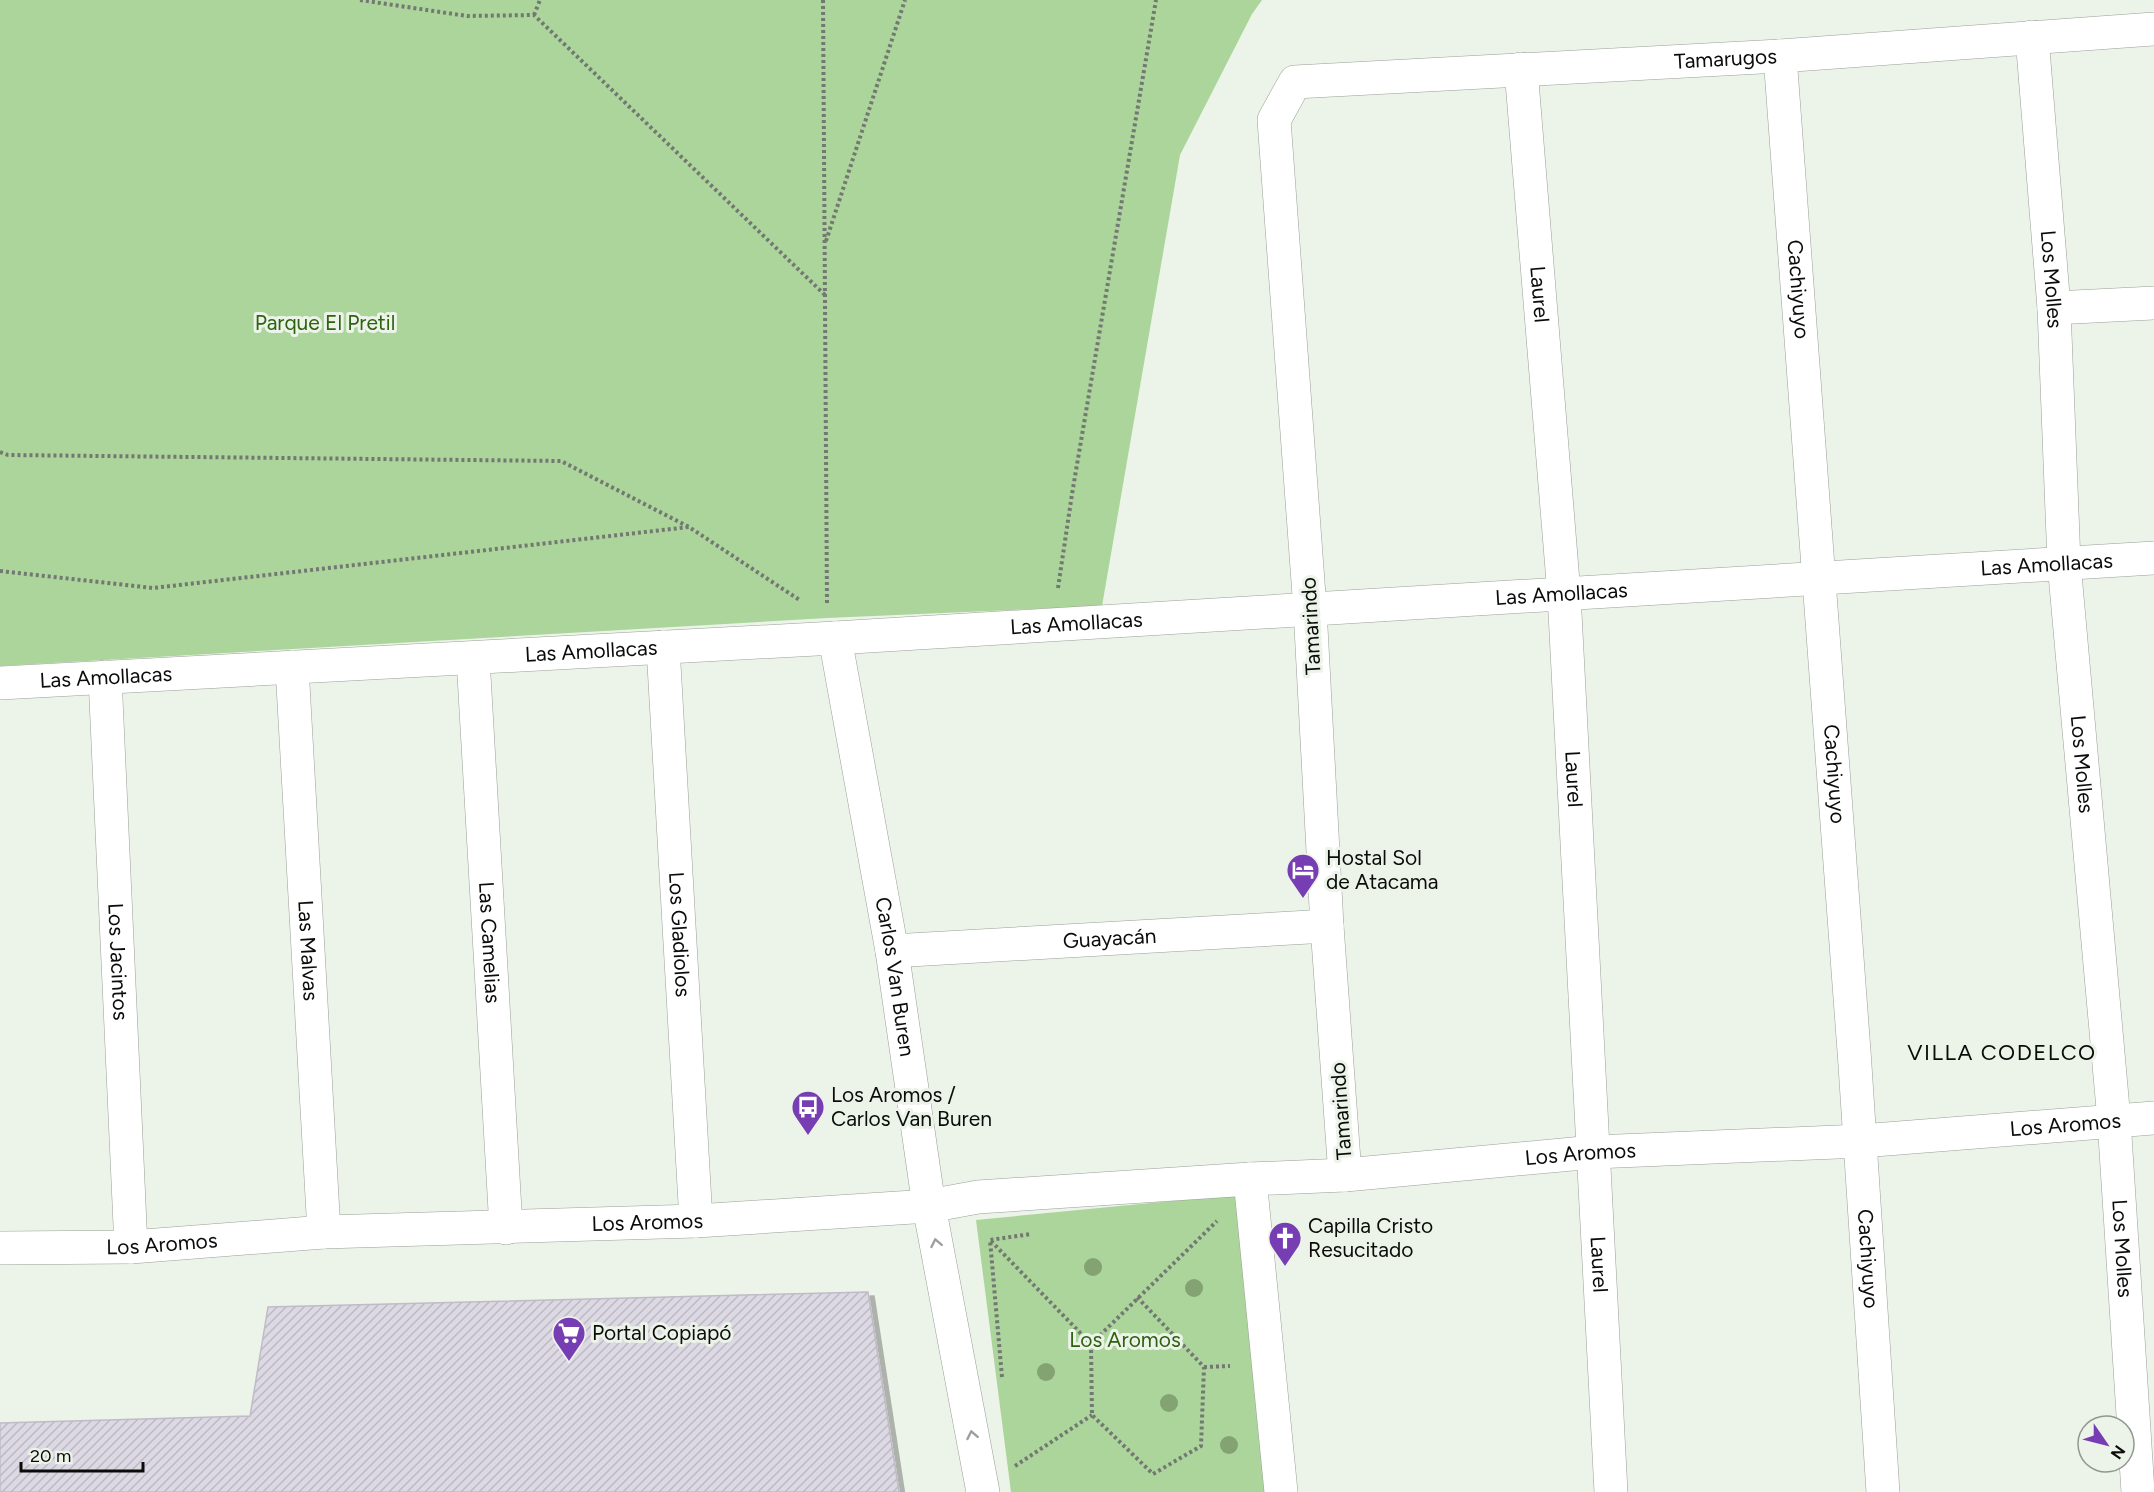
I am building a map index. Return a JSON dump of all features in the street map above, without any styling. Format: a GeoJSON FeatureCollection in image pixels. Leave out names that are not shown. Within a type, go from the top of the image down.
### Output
{"type":"FeatureCollection","features":[{"type":"Feature","properties":{"kind":"street","name":"Tamarugos"},"geometry":{"type":"LineString","coordinates":[[1295,82],[1780,56],[2154,29]]}},
{"type":"Feature","properties":{"kind":"street","name":"Los Molles"},"geometry":{"type":"LineString","coordinates":[[2032,37],[2054,309],[2064,564],[2114,1120],[2144,1408],[2138,1492]]}},
{"type":"Feature","properties":{"kind":"street","name":"Cachiyuyo"},"geometry":{"type":"LineString","coordinates":[[1780,56],[1821,578],[1861,1141],[1883,1492]]}},
{"type":"Feature","properties":{"kind":"street","name":"Laurel"},"geometry":{"type":"LineString","coordinates":[[1521,69],[1564,594],[1611,1492]]}},
{"type":"Feature","properties":{"kind":"street","name":"Tamarindo"},"geometry":{"type":"LineString","coordinates":[[1295,82],[1274,120],[1310,609],[1327,926],[1346,1175]]}},
{"type":"Feature","properties":{"kind":"street"},"geometry":{"type":"LineString","coordinates":[[2054,309],[2154,303]]}},
{"type":"Feature","properties":{"kind":"street","name":"Las Amollacas"},"geometry":{"type":"LineString","coordinates":[[0,683],[835,638],[2154,558]]}},
{"type":"Feature","properties":{"kind":"street","name":"Carlos Van Buren"},"geometry":{"type":"LineString","coordinates":[[835,638],[892,951],[929,1206],[983,1492]]}},
{"type":"Feature","properties":{"kind":"street","name":"Los Gladiolos"},"geometry":{"type":"LineString","coordinates":[[663,647],[696,1221]]}},
{"type":"Feature","properties":{"kind":"street","name":"Las Camelias"},"geometry":{"type":"LineString","coordinates":[[473,658],[506,1228]]}},
{"type":"Feature","properties":{"kind":"street","name":"Las Malvas"},"geometry":{"type":"LineString","coordinates":[[292,667],[324,1232]]}},
{"type":"Feature","properties":{"kind":"street","name":"Los Jacintos"},"geometry":{"type":"LineString","coordinates":[[105,677],[131,1247]]}},
{"type":"Feature","properties":{"kind":"street","name":"Guayacán"},"geometry":{"type":"LineString","coordinates":[[892,951],[1327,926]]}},
{"type":"Feature","properties":{"kind":"street","name":"Los Aromos"},"geometry":{"type":"LineString","coordinates":[[0,1248],[131,1247],[324,1232],[696,1221],[929,1206],[978,1197],[1346,1175],[1594,1152],[1861,1141],[2154,1118]]}},
{"type":"Feature","properties":{"kind":"street"},"geometry":{"type":"LineString","coordinates":[[1250,1179],[1281,1492]]}},
{"type":"Feature","properties":{"kind":"path"},"geometry":{"type":"LineString","coordinates":[[360,0],[467,16],[534,15],[825,296]]}},
{"type":"Feature","properties":{"kind":"path"},"geometry":{"type":"LineString","coordinates":[[534,15],[540,0]]}},
{"type":"Feature","properties":{"kind":"path"},"geometry":{"type":"LineString","coordinates":[[823,0],[827,606]]}},
{"type":"Feature","properties":{"kind":"path"},"geometry":{"type":"LineString","coordinates":[[825,244],[905,0]]}},
{"type":"Feature","properties":{"kind":"path"},"geometry":{"type":"LineString","coordinates":[[1053,625],[1074,483],[1156,0]]}},
{"type":"Feature","properties":{"kind":"path"},"geometry":{"type":"LineString","coordinates":[[0,452],[8,455],[561,461],[689,527],[807,605]]}},
{"type":"Feature","properties":{"kind":"path"},"geometry":{"type":"LineString","coordinates":[[0,571],[153,588],[689,527]]}},
{"type":"Feature","properties":{"kind":"path"},"geometry":{"type":"LineString","coordinates":[[1091,1344],[1220,1218]]}},
{"type":"Feature","properties":{"kind":"path"},"geometry":{"type":"LineString","coordinates":[[990,1240],[1037,1233]]}},
{"type":"Feature","properties":{"kind":"path"},"geometry":{"type":"LineString","coordinates":[[990,1240],[1091,1344],[1092,1415],[1154,1474],[1201,1446],[1204,1367],[1137,1297]]}},
{"type":"Feature","properties":{"kind":"path"},"geometry":{"type":"LineString","coordinates":[[990,1240],[1002,1377]]}},
{"type":"Feature","properties":{"kind":"path"},"geometry":{"type":"LineString","coordinates":[[1204,1367],[1239,1365]]}},
{"type":"Feature","properties":{"kind":"path"},"geometry":{"type":"LineString","coordinates":[[1010,1457],[1011,1469],[1092,1415]]}},
{"type":"Feature","properties":{"kind":"green space","name":"Parque El Pretil"},"geometry":{"type":"Polygon","coordinates":[[[0,0],[1262,0],[1252,14],[1180,155],[1102,606],[827,618],[0,666],[0,0]]]}},
{"type":"Feature","properties":{"kind":"green space","name":"Los Aromos"},"geometry":{"type":"Polygon","coordinates":[[[1244,1194],[1271,1492],[1011,1492],[976,1220],[1244,1194]]]}},
{"type":"Feature","properties":{"kind":"building","name":"Portal Copiapó"},"geometry":{"type":"Polygon","coordinates":[[[868,1292],[899,1492],[0,1492],[0,1423],[250,1416],[268,1307],[868,1292]]]}},
{"type":"Feature","properties":{"kind":"place","name":"Hostal Sol de Atacama"},"geometry":{"type":"Point","coordinates":[1303,899]}},
{"type":"Feature","properties":{"kind":"place","name":"Los Aromos / Carlos Van Buren"},"geometry":{"type":"Point","coordinates":[808,1136]}},
{"type":"Feature","properties":{"kind":"place","name":"Capilla Cristo Resucitado"},"geometry":{"type":"Point","coordinates":[1285,1267]}},
{"type":"Feature","properties":{"kind":"place","name":"Portal Copiapó"},"geometry":{"type":"Point","coordinates":[569,1362]}},
{"type":"Feature","properties":{"kind":"district","name":"VILLA CODELCO"},"geometry":{"type":"Point","coordinates":[2002,1052]}}]}
